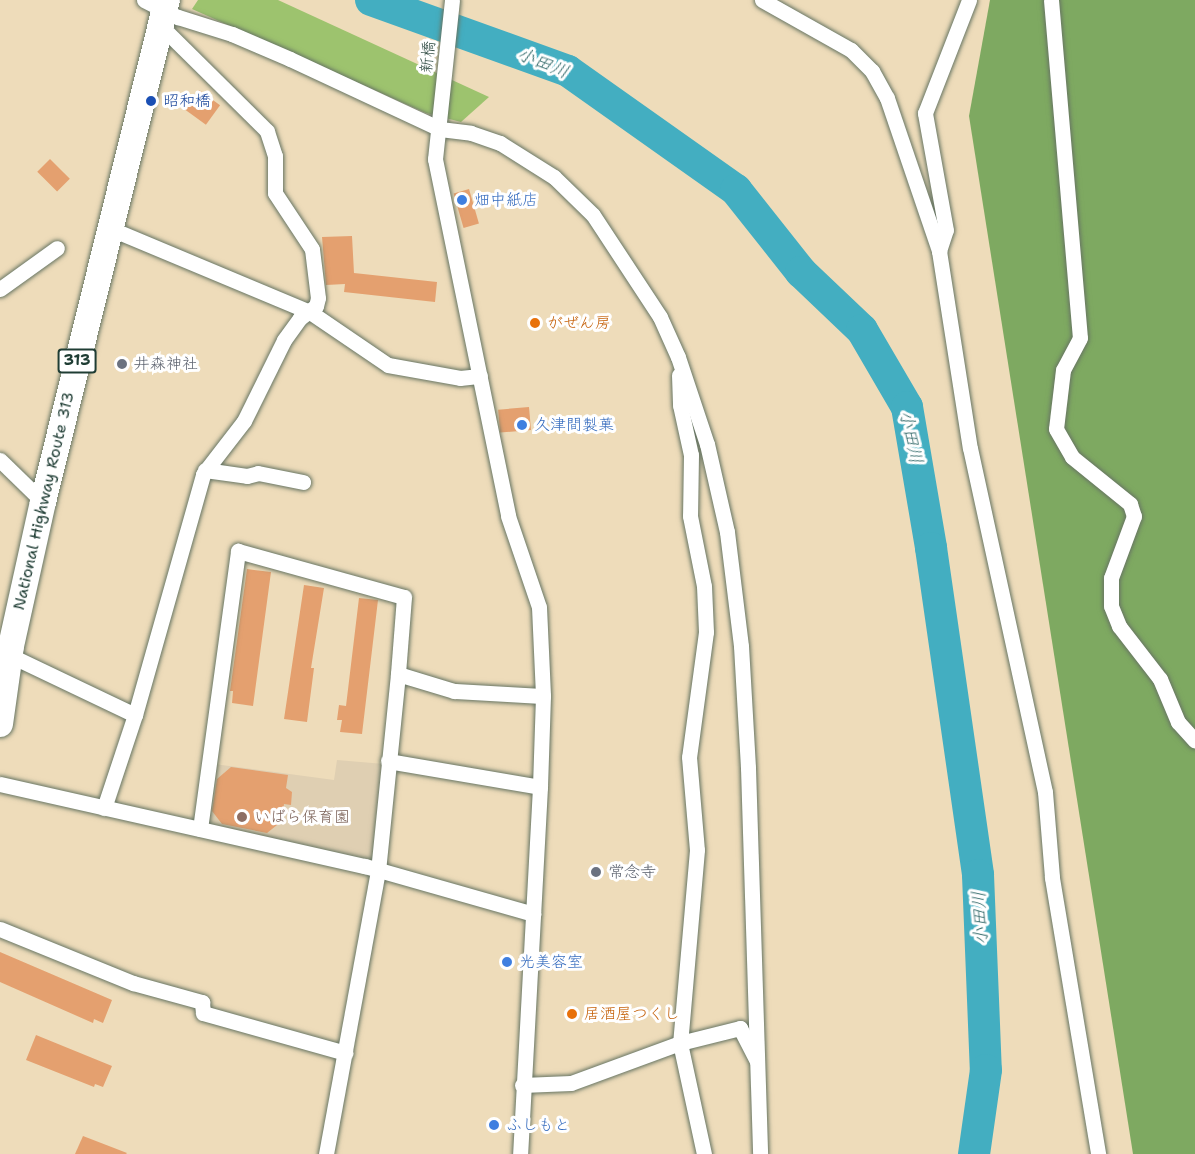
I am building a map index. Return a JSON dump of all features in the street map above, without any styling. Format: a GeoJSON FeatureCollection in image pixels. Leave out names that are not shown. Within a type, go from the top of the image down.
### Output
{"type":"FeatureCollection","features":[{"type":"Feature","properties":{"kind":"highway","name":"National Highway Route 313"},"geometry":{"type":"LineString","coordinates":[[0,724],[5,653],[110,228],[158,9]]}},
{"type":"Feature","properties":{"kind":"street","name":"新橋"},"geometry":{"type":"LineString","coordinates":[[452,0],[435,159],[508,516],[539,607],[543,696],[540,787],[520,1154]]}},
{"type":"Feature","properties":{"kind":"street"},"geometry":{"type":"LineString","coordinates":[[762,0],[851,50],[872,71],[887,98],[939,252],[970,448],[1045,792],[1052,878],[1098,1154]]}},
{"type":"Feature","properties":{"kind":"street"},"geometry":{"type":"LineString","coordinates":[[939,252],[946,230],[925,113],[969,0]]}},
{"type":"Feature","properties":{"kind":"street"},"geometry":{"type":"LineString","coordinates":[[1051,0],[1080,338],[1063,370],[1056,429],[1072,457],[1130,504],[1134,516],[1111,578],[1111,606],[1119,626],[1160,679],[1178,722],[1195,741]]}},
{"type":"Feature","properties":{"kind":"street"},"geometry":{"type":"LineString","coordinates":[[158,9],[232,34],[439,123],[500,143],[554,177],[593,215],[660,318],[678,357],[707,444],[727,532],[741,646],[759,1064],[760,1154]]}},
{"type":"Feature","properties":{"kind":"street"},"geometry":{"type":"LineString","coordinates":[[104,808],[135,715],[205,470],[244,421],[284,340],[300,318],[310,312],[318,298],[316,261],[307,237],[275,193],[275,156],[267,131],[158,9]]}},
{"type":"Feature","properties":{"kind":"street"},"geometry":{"type":"LineString","coordinates":[[110,228],[310,312],[388,365],[460,378],[480,376]]}},
{"type":"Feature","properties":{"kind":"street"},"geometry":{"type":"LineString","coordinates":[[0,290],[57,248]]}},
{"type":"Feature","properties":{"kind":"street"},"geometry":{"type":"LineString","coordinates":[[678,357],[680,405],[691,455],[690,516],[704,586],[706,632],[689,757],[697,850],[680,1043],[704,1154]]}},
{"type":"Feature","properties":{"kind":"street"},"geometry":{"type":"LineString","coordinates":[[0,460],[43,502]]}},
{"type":"Feature","properties":{"kind":"street"},"geometry":{"type":"LineString","coordinates":[[205,470],[247,476],[258,473],[303,482]]}},
{"type":"Feature","properties":{"kind":"street"},"geometry":{"type":"LineString","coordinates":[[200,829],[238,551],[404,597],[378,871],[326,1154]]}},
{"type":"Feature","properties":{"kind":"street"},"geometry":{"type":"LineString","coordinates":[[5,653],[135,715]]}},
{"type":"Feature","properties":{"kind":"street"},"geometry":{"type":"LineString","coordinates":[[398,674],[453,691],[543,696]]}},
{"type":"Feature","properties":{"kind":"street"},"geometry":{"type":"LineString","coordinates":[[388,761],[540,787]]}},
{"type":"Feature","properties":{"kind":"street"},"geometry":{"type":"LineString","coordinates":[[0,784],[378,871],[533,914]]}},
{"type":"Feature","properties":{"kind":"street"},"geometry":{"type":"LineString","coordinates":[[0,929],[133,983],[202,1002],[203,1013],[345,1053]]}},
{"type":"Feature","properties":{"kind":"street"},"geometry":{"type":"LineString","coordinates":[[522,1085],[571,1083],[680,1043],[740,1028],[759,1064]]}},
{"type":"Feature","properties":{"kind":"shaded area"},"geometry":{"type":"Polygon","coordinates":[[[337,760],[384,764],[373,857],[366,861],[205,824],[214,764],[334,780],[337,760]]]}},
{"type":"Feature","properties":{"kind":"green space"},"geometry":{"type":"Polygon","coordinates":[[[198,0],[278,0],[489,97],[461,122],[426,113],[192,9],[198,0]]]}},
{"type":"Feature","properties":{"kind":"green space"},"geometry":{"type":"Polygon","coordinates":[[[990,0],[1195,0],[1195,1154],[1133,1154],[969,116],[990,0]]]}},
{"type":"Feature","properties":{"kind":"building"},"geometry":{"type":"Polygon","coordinates":[[[199,90],[220,105],[206,125],[185,109],[199,90]]]}},
{"type":"Feature","properties":{"kind":"building"},"geometry":{"type":"Polygon","coordinates":[[[50,159],[70,179],[57,192],[37,172],[50,159]]]}},
{"type":"Feature","properties":{"kind":"building"},"geometry":{"type":"Polygon","coordinates":[[[469,189],[479,224],[464,228],[454,193],[469,189]]]}},
{"type":"Feature","properties":{"kind":"building"},"geometry":{"type":"Polygon","coordinates":[[[352,236],[354,273],[437,282],[435,302],[344,292],[345,284],[326,285],[322,237],[352,236]]]}},
{"type":"Feature","properties":{"kind":"building"},"geometry":{"type":"Polygon","coordinates":[[[529,407],[531,430],[500,433],[498,410],[529,407]]]}},
{"type":"Feature","properties":{"kind":"building"},"geometry":{"type":"Polygon","coordinates":[[[247,569],[271,572],[253,706],[232,703],[233,691],[230,691],[247,569]]]}},
{"type":"Feature","properties":{"kind":"building"},"geometry":{"type":"Polygon","coordinates":[[[304,585],[324,588],[311,668],[314,668],[307,722],[284,719],[304,585]]]}},
{"type":"Feature","properties":{"kind":"building"},"geometry":{"type":"Polygon","coordinates":[[[359,598],[378,600],[362,734],[340,732],[342,720],[337,720],[339,705],[346,706],[359,598]]]}},
{"type":"Feature","properties":{"kind":"building"},"geometry":{"type":"Polygon","coordinates":[[[231,767],[288,775],[286,788],[292,792],[291,805],[284,804],[282,821],[267,833],[222,824],[212,811],[217,779],[231,767]]]}},
{"type":"Feature","properties":{"kind":"building"},"geometry":{"type":"Polygon","coordinates":[[[0,952],[112,1000],[103,1023],[94,1019],[93,1023],[0,982],[0,952]]]}},
{"type":"Feature","properties":{"kind":"building"},"geometry":{"type":"Polygon","coordinates":[[[36,1035],[112,1066],[103,1087],[95,1084],[94,1087],[26,1060],[36,1035]]]}},
{"type":"Feature","properties":{"kind":"building"},"geometry":{"type":"Polygon","coordinates":[[[83,1136],[127,1153],[75,1154],[83,1136]]]}},
{"type":"Feature","properties":{"kind":"waterway","name":"小田川"},"geometry":{"type":"LineString","coordinates":[[371,0],[568,71],[736,190],[801,272],[862,330],[907,407],[931,548],[978,875],[986,1070],[974,1154]]}},
{"type":"Feature","properties":{"kind":"place","name":"昭和橋"},"geometry":{"type":"Point","coordinates":[151,101]}},
{"type":"Feature","properties":{"kind":"place","name":"畑中紙店"},"geometry":{"type":"Point","coordinates":[462,200]}},
{"type":"Feature","properties":{"kind":"place","name":"がぜん房"},"geometry":{"type":"Point","coordinates":[535,323]}},
{"type":"Feature","properties":{"kind":"place","name":"井森神社"},"geometry":{"type":"Point","coordinates":[122,364]}},
{"type":"Feature","properties":{"kind":"place","name":"久津間製菓"},"geometry":{"type":"Point","coordinates":[522,425]}},
{"type":"Feature","properties":{"kind":"place","name":"いばら保育園"},"geometry":{"type":"Point","coordinates":[242,817]}},
{"type":"Feature","properties":{"kind":"place","name":"常念寺"},"geometry":{"type":"Point","coordinates":[596,872]}},
{"type":"Feature","properties":{"kind":"place","name":"光美容室"},"geometry":{"type":"Point","coordinates":[507,962]}},
{"type":"Feature","properties":{"kind":"place","name":"居酒屋つくし"},"geometry":{"type":"Point","coordinates":[572,1014]}},
{"type":"Feature","properties":{"kind":"place","name":"ふしもと"},"geometry":{"type":"Point","coordinates":[494,1125]}}]}
